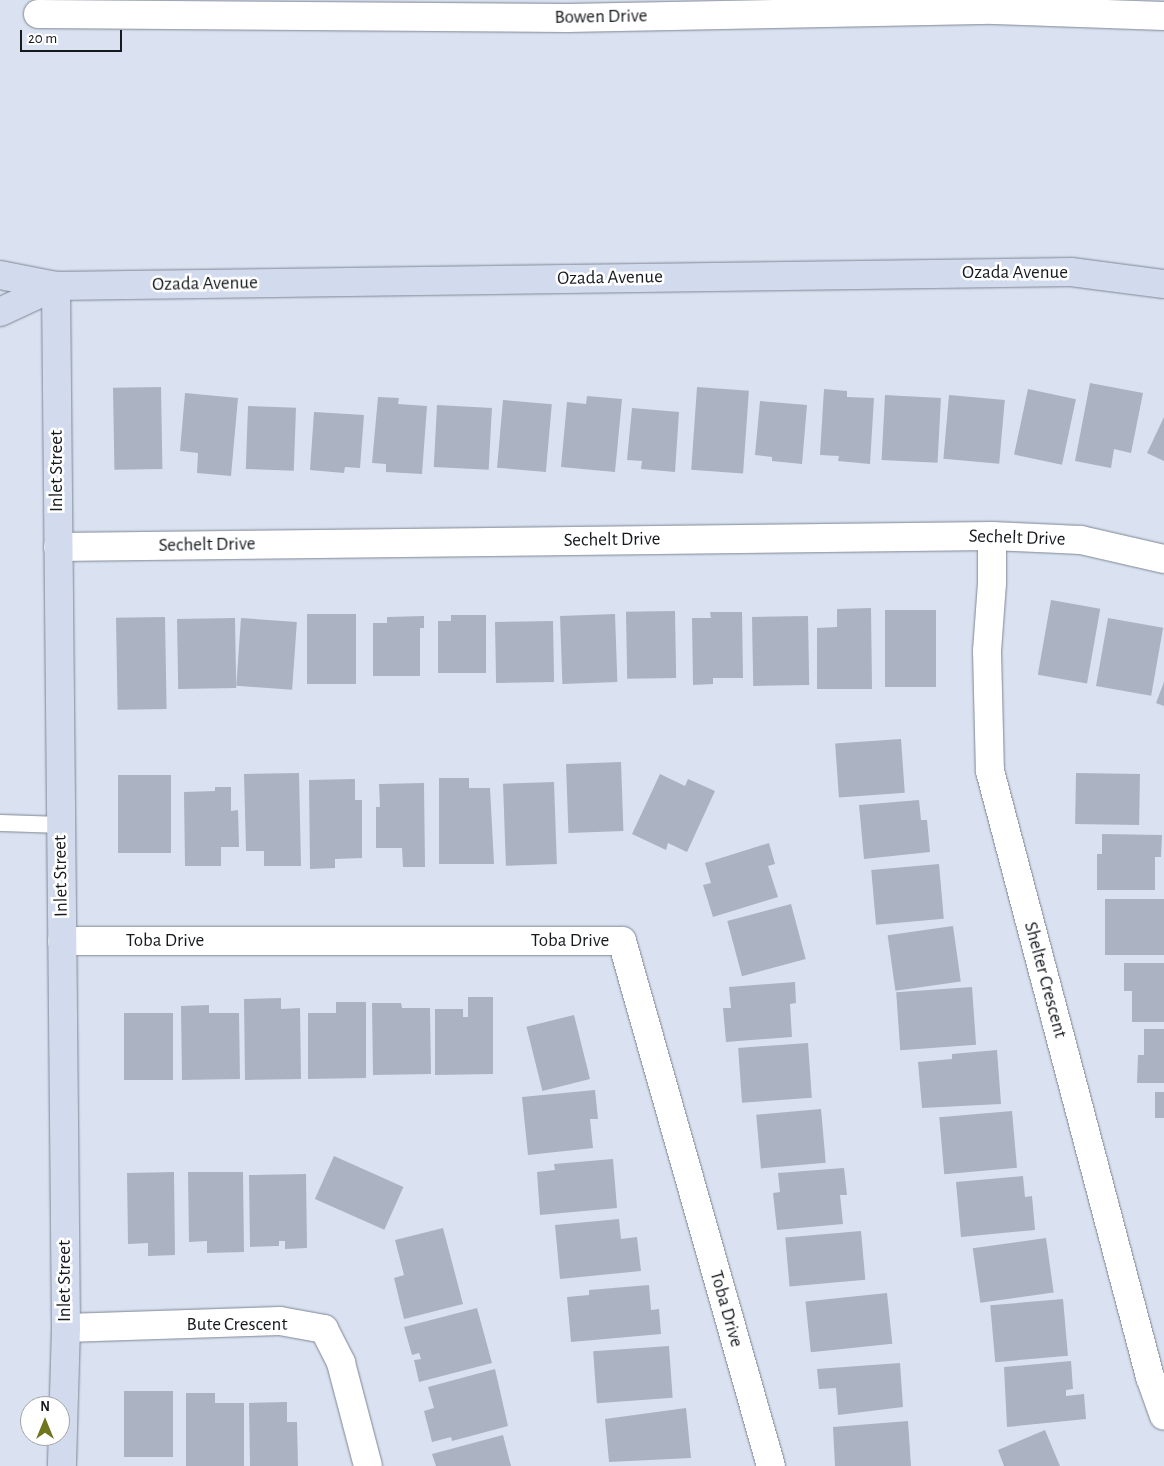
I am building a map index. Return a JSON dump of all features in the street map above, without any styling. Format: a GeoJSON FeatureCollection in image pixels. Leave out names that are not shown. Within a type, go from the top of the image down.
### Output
{"type":"FeatureCollection","features":[{"type":"Feature","properties":{"kind":"street","name":"Bowen Drive"},"geometry":{"type":"LineString","coordinates":[[38,14],[994,5],[1164,16]]}},
{"type":"Feature","properties":{"kind":"street","name":"Ozada Avenue"},"geometry":{"type":"LineString","coordinates":[[0,275],[56,286],[1071,272],[1164,284]]}},
{"type":"Feature","properties":{"kind":"street","name":"Ozada Avenue"},"geometry":{"type":"LineString","coordinates":[[0,312],[56,286]]}},
{"type":"Feature","properties":{"kind":"street","name":"Inlet Street"},"geometry":{"type":"LineString","coordinates":[[56,286],[66,1328],[62,1466]]}},
{"type":"Feature","properties":{"kind":"street","name":"Sechelt Drive"},"geometry":{"type":"LineString","coordinates":[[58,547],[992,536],[1081,540],[1164,559]]}},
{"type":"Feature","properties":{"kind":"street","name":"Shelter Crescent"},"geometry":{"type":"LineString","coordinates":[[992,536],[992,583],[987,651],[990,771],[1150,1377],[1164,1416]]}},
{"type":"Feature","properties":{"kind":"street","name":"Toba Drive"},"geometry":{"type":"LineString","coordinates":[[62,941],[622,941],[771,1466]]}},
{"type":"Feature","properties":{"kind":"street","name":"Bute Crescent"},"geometry":{"type":"LineString","coordinates":[[66,1328],[280,1321],[324,1329],[341,1363],[368,1466]]}},
{"type":"Feature","properties":{"kind":"lane"},"geometry":{"type":"LineString","coordinates":[[0,823],[61,825]]}},
{"type":"Feature","properties":{"kind":"building"},"geometry":{"type":"Polygon","coordinates":[[[1090,383],[1143,393],[1131,453],[1114,449],[1111,468],[1075,461],[1090,383]]]}},
{"type":"Feature","properties":{"kind":"building"},"geometry":{"type":"Polygon","coordinates":[[[161,387],[162,469],[114,470],[113,388],[161,387]]]}},
{"type":"Feature","properties":{"kind":"building"},"geometry":{"type":"Polygon","coordinates":[[[697,387],[749,391],[743,473],[691,470],[697,387]]]}},
{"type":"Feature","properties":{"kind":"building"},"geometry":{"type":"Polygon","coordinates":[[[824,389],[847,391],[847,397],[874,398],[870,464],[838,461],[839,456],[820,455],[824,389]]]}},
{"type":"Feature","properties":{"kind":"building"},"geometry":{"type":"Polygon","coordinates":[[[1028,389],[1076,399],[1062,465],[1014,455],[1028,389]]]}},
{"type":"Feature","properties":{"kind":"building"},"geometry":{"type":"Polygon","coordinates":[[[185,393],[238,398],[231,476],[197,473],[198,453],[180,451],[185,393]]]}},
{"type":"Feature","properties":{"kind":"building"},"geometry":{"type":"Polygon","coordinates":[[[885,395],[941,398],[938,463],[882,460],[885,395]]]}},
{"type":"Feature","properties":{"kind":"building"},"geometry":{"type":"Polygon","coordinates":[[[949,395],[1005,400],[999,464],[943,459],[949,395]]]}},
{"type":"Feature","properties":{"kind":"building"},"geometry":{"type":"Polygon","coordinates":[[[587,396],[622,399],[615,472],[561,467],[567,402],[586,404],[587,396]]]}},
{"type":"Feature","properties":{"kind":"building"},"geometry":{"type":"Polygon","coordinates":[[[378,397],[399,398],[398,404],[427,406],[422,474],[386,472],[386,464],[372,463],[378,397]]]}},
{"type":"Feature","properties":{"kind":"building"},"geometry":{"type":"Polygon","coordinates":[[[503,400],[552,404],[546,472],[497,468],[503,400]]]}},
{"type":"Feature","properties":{"kind":"building"},"geometry":{"type":"Polygon","coordinates":[[[760,401],[807,405],[802,464],[772,461],[772,457],[755,455],[760,401]]]}},
{"type":"Feature","properties":{"kind":"building"},"geometry":{"type":"Polygon","coordinates":[[[437,405],[492,408],[489,470],[434,467],[437,405]]]}},
{"type":"Feature","properties":{"kind":"building"},"geometry":{"type":"Polygon","coordinates":[[[248,406],[296,408],[294,471],[246,469],[248,406]]]}},
{"type":"Feature","properties":{"kind":"building"},"geometry":{"type":"Polygon","coordinates":[[[632,408],[679,412],[675,472],[641,469],[642,461],[627,460],[632,408]]]}},
{"type":"Feature","properties":{"kind":"building"},"geometry":{"type":"Polygon","coordinates":[[[314,412],[364,415],[360,468],[345,467],[344,473],[310,470],[314,412]]]}},
{"type":"Feature","properties":{"kind":"building"},"geometry":{"type":"Polygon","coordinates":[[[1164,417],[1164,461],[1147,453],[1164,417]]]}},
{"type":"Feature","properties":{"kind":"building"},"geometry":{"type":"Polygon","coordinates":[[[1051,600],[1100,609],[1087,684],[1038,675],[1051,600]]]}},
{"type":"Feature","properties":{"kind":"building"},"geometry":{"type":"Polygon","coordinates":[[[871,608],[872,689],[817,689],[817,628],[837,627],[837,609],[871,608]]]}},
{"type":"Feature","properties":{"kind":"building"},"geometry":{"type":"Polygon","coordinates":[[[885,610],[936,610],[936,687],[885,687],[885,610]]]}},
{"type":"Feature","properties":{"kind":"building"},"geometry":{"type":"Polygon","coordinates":[[[675,611],[676,678],[627,679],[626,612],[675,611]]]}},
{"type":"Feature","properties":{"kind":"building"},"geometry":{"type":"Polygon","coordinates":[[[710,612],[742,612],[743,678],[713,678],[713,684],[693,685],[692,618],[711,618],[710,612]]]}},
{"type":"Feature","properties":{"kind":"building"},"geometry":{"type":"Polygon","coordinates":[[[307,614],[356,614],[356,684],[307,684],[307,614]]]}},
{"type":"Feature","properties":{"kind":"building"},"geometry":{"type":"Polygon","coordinates":[[[615,614],[617,682],[562,684],[560,616],[615,614]]]}},
{"type":"Feature","properties":{"kind":"building"},"geometry":{"type":"Polygon","coordinates":[[[451,615],[486,615],[486,673],[438,673],[438,621],[451,621],[451,615]]]}},
{"type":"Feature","properties":{"kind":"building"},"geometry":{"type":"Polygon","coordinates":[[[424,616],[424,628],[420,628],[420,676],[373,676],[373,623],[387,623],[387,617],[424,616]]]}},
{"type":"Feature","properties":{"kind":"building"},"geometry":{"type":"Polygon","coordinates":[[[808,616],[809,685],[753,686],[752,617],[808,616]]]}},
{"type":"Feature","properties":{"kind":"building"},"geometry":{"type":"Polygon","coordinates":[[[165,617],[167,709],[118,710],[116,618],[165,617]]]}},
{"type":"Feature","properties":{"kind":"building"},"geometry":{"type":"Polygon","coordinates":[[[235,618],[236,688],[178,689],[177,619],[235,618]]]}},
{"type":"Feature","properties":{"kind":"building"},"geometry":{"type":"Polygon","coordinates":[[[241,618],[297,622],[292,690],[236,686],[241,618]]]}},
{"type":"Feature","properties":{"kind":"building"},"geometry":{"type":"Polygon","coordinates":[[[1108,618],[1163,628],[1151,696],[1096,686],[1108,618]]]}},
{"type":"Feature","properties":{"kind":"building"},"geometry":{"type":"Polygon","coordinates":[[[553,621],[554,682],[496,683],[495,622],[553,621]]]}},
{"type":"Feature","properties":{"kind":"building"},"geometry":{"type":"Polygon","coordinates":[[[1164,682],[1164,706],[1156,703],[1164,682]]]}},
{"type":"Feature","properties":{"kind":"building"},"geometry":{"type":"Polygon","coordinates":[[[901,739],[905,793],[839,797],[835,744],[901,739]]]}},
{"type":"Feature","properties":{"kind":"building"},"geometry":{"type":"Polygon","coordinates":[[[621,762],[623,831],[568,833],[566,764],[621,762]]]}},
{"type":"Feature","properties":{"kind":"building"},"geometry":{"type":"Polygon","coordinates":[[[299,773],[301,866],[264,866],[264,851],[246,851],[244,774],[299,773]]]}},
{"type":"Feature","properties":{"kind":"building"},"geometry":{"type":"Polygon","coordinates":[[[1076,773],[1140,774],[1139,825],[1075,824],[1076,773]]]}},
{"type":"Feature","properties":{"kind":"building"},"geometry":{"type":"Polygon","coordinates":[[[660,774],[685,786],[688,779],[715,791],[687,852],[668,843],[666,850],[632,834],[660,774]]]}},
{"type":"Feature","properties":{"kind":"building"},"geometry":{"type":"Polygon","coordinates":[[[118,775],[171,775],[171,853],[118,853],[118,775]]]}},
{"type":"Feature","properties":{"kind":"building"},"geometry":{"type":"Polygon","coordinates":[[[439,778],[469,778],[469,788],[490,788],[494,864],[439,864],[439,778]]]}},
{"type":"Feature","properties":{"kind":"building"},"geometry":{"type":"Polygon","coordinates":[[[355,779],[355,800],[362,800],[362,858],[335,859],[335,868],[310,869],[309,780],[355,779]]]}},
{"type":"Feature","properties":{"kind":"building"},"geometry":{"type":"Polygon","coordinates":[[[554,782],[557,864],[506,866],[503,784],[554,782]]]}},
{"type":"Feature","properties":{"kind":"building"},"geometry":{"type":"Polygon","coordinates":[[[424,783],[425,867],[403,867],[402,848],[376,848],[376,807],[380,807],[379,784],[424,783]]]}},
{"type":"Feature","properties":{"kind":"building"},"geometry":{"type":"Polygon","coordinates":[[[215,787],[231,787],[231,811],[238,810],[239,847],[221,847],[221,866],[185,866],[184,792],[215,791],[215,787]]]}},
{"type":"Feature","properties":{"kind":"building"},"geometry":{"type":"Polygon","coordinates":[[[919,800],[921,820],[927,820],[930,852],[864,859],[859,805],[919,800]]]}},
{"type":"Feature","properties":{"kind":"building"},"geometry":{"type":"Polygon","coordinates":[[[1102,834],[1162,835],[1161,857],[1155,857],[1155,890],[1097,890],[1097,854],[1102,854],[1102,834]]]}},
{"type":"Feature","properties":{"kind":"building"},"geometry":{"type":"Polygon","coordinates":[[[769,843],[775,864],[768,866],[778,897],[713,917],[703,885],[711,883],[705,863],[769,843]]]}},
{"type":"Feature","properties":{"kind":"building"},"geometry":{"type":"Polygon","coordinates":[[[939,864],[944,919],[876,925],[871,870],[939,864]]]}},
{"type":"Feature","properties":{"kind":"building"},"geometry":{"type":"Polygon","coordinates":[[[1105,899],[1164,899],[1164,955],[1105,955],[1105,899]]]}},
{"type":"Feature","properties":{"kind":"building"},"geometry":{"type":"Polygon","coordinates":[[[791,904],[806,959],[742,976],[727,921],[791,904]]]}},
{"type":"Feature","properties":{"kind":"building"},"geometry":{"type":"Polygon","coordinates":[[[953,926],[961,981],[895,991],[888,935],[953,926]]]}},
{"type":"Feature","properties":{"kind":"building"},"geometry":{"type":"Polygon","coordinates":[[[1124,963],[1164,963],[1164,1022],[1132,1022],[1132,991],[1124,991],[1124,963]]]}},
{"type":"Feature","properties":{"kind":"building"},"geometry":{"type":"Polygon","coordinates":[[[795,982],[796,1003],[790,1004],[792,1037],[726,1042],[723,1008],[731,1008],[729,987],[795,982]]]}},
{"type":"Feature","properties":{"kind":"building"},"geometry":{"type":"Polygon","coordinates":[[[972,987],[976,1045],[900,1050],[896,992],[972,987]]]}},
{"type":"Feature","properties":{"kind":"building"},"geometry":{"type":"Polygon","coordinates":[[[468,997],[493,997],[493,1074],[435,1075],[435,1009],[463,1009],[463,1017],[468,1017],[468,997]]]}},
{"type":"Feature","properties":{"kind":"building"},"geometry":{"type":"Polygon","coordinates":[[[281,998],[281,1009],[300,1008],[301,1079],[245,1080],[244,999],[281,998]]]}},
{"type":"Feature","properties":{"kind":"building"},"geometry":{"type":"Polygon","coordinates":[[[336,1002],[366,1002],[366,1078],[308,1079],[308,1013],[336,1013],[336,1002]]]}},
{"type":"Feature","properties":{"kind":"building"},"geometry":{"type":"Polygon","coordinates":[[[372,1003],[401,1003],[402,1008],[430,1008],[431,1074],[373,1075],[372,1003]]]}},
{"type":"Feature","properties":{"kind":"building"},"geometry":{"type":"Polygon","coordinates":[[[209,1005],[209,1013],[239,1013],[240,1079],[182,1080],[181,1006],[209,1005]]]}},
{"type":"Feature","properties":{"kind":"building"},"geometry":{"type":"Polygon","coordinates":[[[124,1013],[173,1013],[173,1080],[124,1080],[124,1013]]]}},
{"type":"Feature","properties":{"kind":"building"},"geometry":{"type":"Polygon","coordinates":[[[574,1015],[590,1079],[542,1091],[526,1027],[574,1015]]]}},
{"type":"Feature","properties":{"kind":"building"},"geometry":{"type":"Polygon","coordinates":[[[1144,1029],[1164,1029],[1164,1083],[1137,1083],[1138,1055],[1144,1055],[1144,1029]]]}},
{"type":"Feature","properties":{"kind":"building"},"geometry":{"type":"Polygon","coordinates":[[[808,1043],[812,1098],[742,1103],[738,1048],[808,1043]]]}},
{"type":"Feature","properties":{"kind":"building"},"geometry":{"type":"Polygon","coordinates":[[[997,1050],[1001,1104],[922,1108],[918,1062],[952,1059],[952,1054],[997,1050]]]}},
{"type":"Feature","properties":{"kind":"building"},"geometry":{"type":"Polygon","coordinates":[[[595,1090],[598,1119],[590,1119],[593,1148],[528,1155],[522,1097],[595,1090]]]}},
{"type":"Feature","properties":{"kind":"building"},"geometry":{"type":"Polygon","coordinates":[[[1155,1092],[1164,1092],[1164,1118],[1155,1118],[1155,1092]]]}},
{"type":"Feature","properties":{"kind":"building"},"geometry":{"type":"Polygon","coordinates":[[[821,1109],[826,1163],[761,1168],[756,1115],[821,1109]]]}},
{"type":"Feature","properties":{"kind":"building"},"geometry":{"type":"Polygon","coordinates":[[[1012,1111],[1017,1168],[944,1174],[939,1117],[1012,1111]]]}},
{"type":"Feature","properties":{"kind":"building"},"geometry":{"type":"Polygon","coordinates":[[[334,1156],[403,1187],[384,1230],[315,1199],[334,1156]]]}},
{"type":"Feature","properties":{"kind":"building"},"geometry":{"type":"Polygon","coordinates":[[[613,1159],[617,1208],[540,1215],[537,1172],[555,1170],[554,1164],[613,1159]]]}},
{"type":"Feature","properties":{"kind":"building"},"geometry":{"type":"Polygon","coordinates":[[[844,1168],[847,1195],[840,1195],[843,1224],[777,1230],[773,1193],[780,1192],[778,1173],[844,1168]]]}},
{"type":"Feature","properties":{"kind":"building"},"geometry":{"type":"Polygon","coordinates":[[[174,1172],[175,1255],[148,1256],[148,1243],[128,1244],[127,1173],[174,1172]]]}},
{"type":"Feature","properties":{"kind":"building"},"geometry":{"type":"Polygon","coordinates":[[[188,1172],[243,1172],[244,1252],[207,1253],[207,1241],[189,1242],[188,1172]]]}},
{"type":"Feature","properties":{"kind":"building"},"geometry":{"type":"Polygon","coordinates":[[[306,1174],[307,1248],[285,1249],[285,1241],[279,1241],[279,1246],[250,1247],[249,1175],[306,1174]]]}},
{"type":"Feature","properties":{"kind":"building"},"geometry":{"type":"Polygon","coordinates":[[[1023,1176],[1025,1197],[1032,1196],[1035,1230],[961,1237],[956,1182],[1023,1176]]]}},
{"type":"Feature","properties":{"kind":"building"},"geometry":{"type":"Polygon","coordinates":[[[619,1219],[621,1239],[637,1237],[641,1271],[560,1279],[555,1225],[619,1219]]]}},
{"type":"Feature","properties":{"kind":"building"},"geometry":{"type":"Polygon","coordinates":[[[443,1228],[463,1304],[404,1319],[394,1278],[404,1275],[395,1240],[443,1228]]]}},
{"type":"Feature","properties":{"kind":"building"},"geometry":{"type":"Polygon","coordinates":[[[861,1231],[865,1280],[790,1286],[785,1238],[861,1231]]]}},
{"type":"Feature","properties":{"kind":"building"},"geometry":{"type":"Polygon","coordinates":[[[1046,1238],[1054,1292],[980,1303],[973,1248],[1046,1238]]]}},
{"type":"Feature","properties":{"kind":"building"},"geometry":{"type":"Polygon","coordinates":[[[649,1285],[651,1310],[659,1309],[661,1334],[571,1342],[567,1297],[589,1295],[589,1290],[649,1285]]]}},
{"type":"Feature","properties":{"kind":"building"},"geometry":{"type":"Polygon","coordinates":[[[887,1293],[892,1344],[811,1352],[805,1302],[887,1293]]]}},
{"type":"Feature","properties":{"kind":"building"},"geometry":{"type":"Polygon","coordinates":[[[1063,1299],[1068,1356],[995,1362],[990,1305],[1063,1299]]]}},
{"type":"Feature","properties":{"kind":"building"},"geometry":{"type":"Polygon","coordinates":[[[477,1308],[492,1363],[419,1382],[414,1360],[421,1359],[419,1353],[412,1355],[404,1327],[477,1308]]]}},
{"type":"Feature","properties":{"kind":"building"},"geometry":{"type":"Polygon","coordinates":[[[669,1346],[673,1398],[597,1403],[593,1351],[669,1346]]]}},
{"type":"Feature","properties":{"kind":"building"},"geometry":{"type":"Polygon","coordinates":[[[1071,1361],[1073,1389],[1066,1390],[1066,1396],[1084,1394],[1086,1419],[1007,1427],[1004,1367],[1071,1361]]]}},
{"type":"Feature","properties":{"kind":"building"},"geometry":{"type":"Polygon","coordinates":[[[900,1363],[903,1407],[838,1415],[836,1388],[819,1389],[817,1369],[900,1363]]]}},
{"type":"Feature","properties":{"kind":"building"},"geometry":{"type":"Polygon","coordinates":[[[495,1369],[508,1426],[452,1441],[451,1437],[432,1442],[424,1411],[434,1408],[428,1387],[495,1369]]]}},
{"type":"Feature","properties":{"kind":"building"},"geometry":{"type":"Polygon","coordinates":[[[124,1391],[173,1391],[173,1457],[124,1457],[124,1391]]]}},
{"type":"Feature","properties":{"kind":"building"},"geometry":{"type":"Polygon","coordinates":[[[186,1393],[215,1393],[215,1403],[244,1403],[244,1466],[186,1466],[186,1393]]]}},
{"type":"Feature","properties":{"kind":"building"},"geometry":{"type":"Polygon","coordinates":[[[287,1402],[287,1422],[297,1422],[298,1466],[250,1466],[249,1403],[287,1402]]]}},
{"type":"Feature","properties":{"kind":"building"},"geometry":{"type":"Polygon","coordinates":[[[686,1408],[691,1458],[609,1462],[605,1419],[686,1408]]]}},
{"type":"Feature","properties":{"kind":"building"},"geometry":{"type":"Polygon","coordinates":[[[908,1421],[911,1466],[835,1466],[833,1427],[908,1421]]]}},
{"type":"Feature","properties":{"kind":"building"},"geometry":{"type":"Polygon","coordinates":[[[1045,1430],[1060,1466],[1004,1466],[998,1450],[1045,1430]]]}},
{"type":"Feature","properties":{"kind":"building"},"geometry":{"type":"Polygon","coordinates":[[[503,1435],[511,1466],[436,1466],[432,1454],[503,1435]]]}}]}
